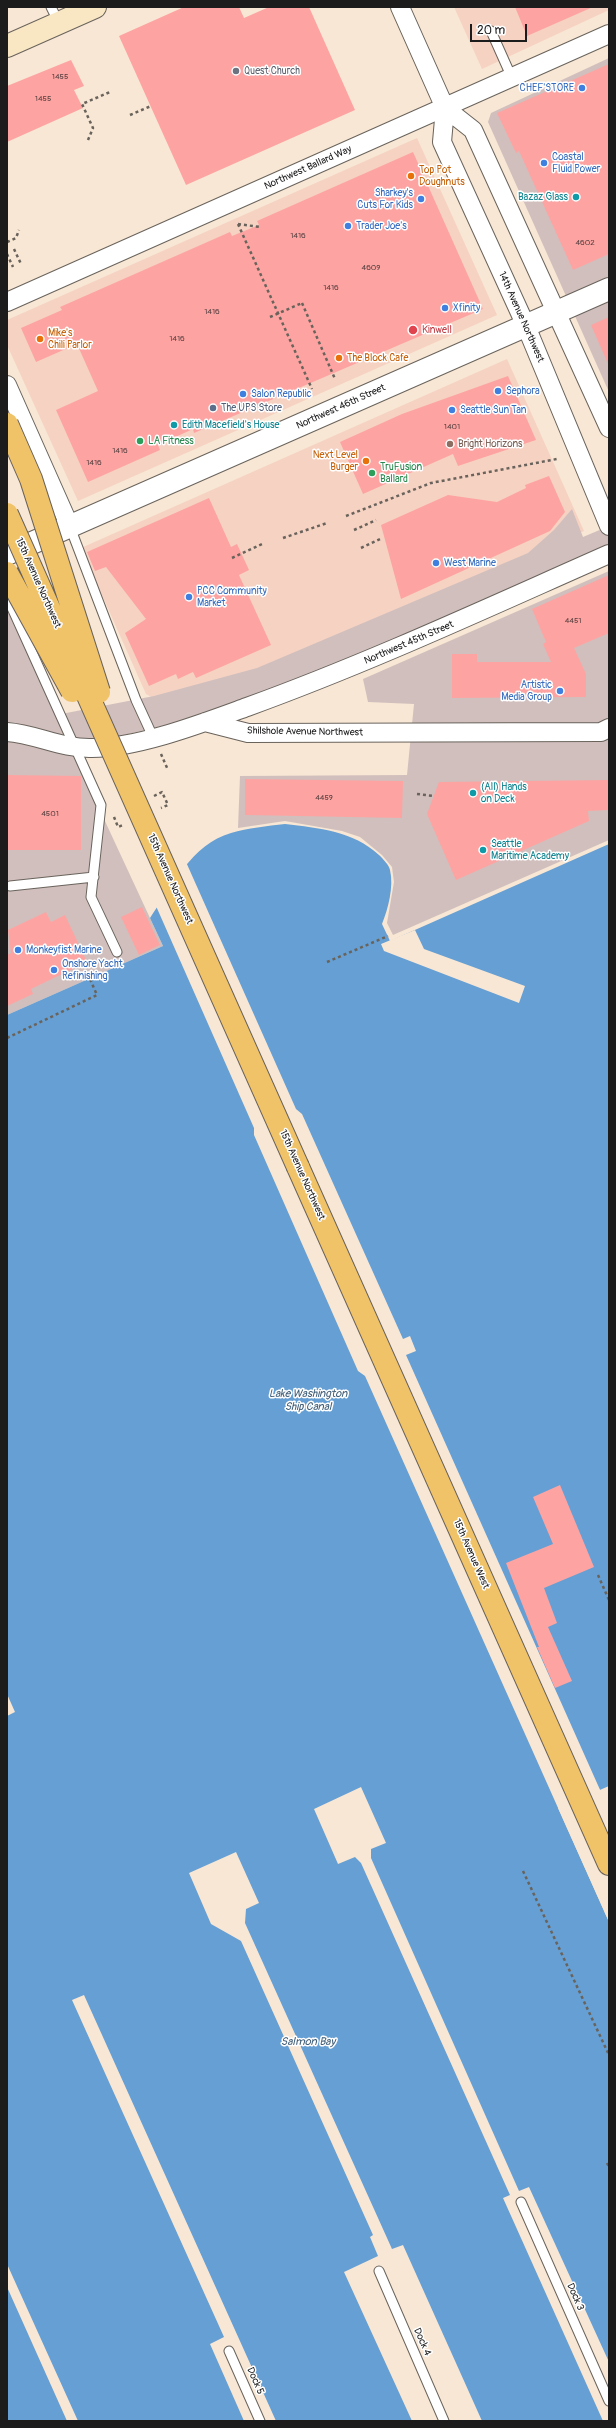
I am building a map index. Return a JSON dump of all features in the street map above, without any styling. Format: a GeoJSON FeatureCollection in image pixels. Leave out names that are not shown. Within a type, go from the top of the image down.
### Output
{"type":"FeatureCollection","features":[{"type":"Feature","properties":{"kind":"main road"},"geometry":{"type":"LineString","coordinates":[[7,46],[55,15],[95,7]]}},
{"type":"Feature","properties":{"kind":"main road"},"geometry":{"type":"LineString","coordinates":[[7,424],[31,479],[98,686],[118,764]]}},
{"type":"Feature","properties":{"kind":"main road","name":"15th Avenue Northwest"},"geometry":{"type":"LineString","coordinates":[[7,514],[333,1244]]}},
{"type":"Feature","properties":{"kind":"main road"},"geometry":{"type":"LineString","coordinates":[[7,572],[75,696],[118,764]]}},
{"type":"Feature","properties":{"kind":"main road","name":"15th Avenue West"},"geometry":{"type":"LineString","coordinates":[[333,1244],[609,1864]]}},
{"type":"Feature","properties":{"kind":"street","name":"14th Avenue Northwest"},"geometry":{"type":"LineString","coordinates":[[400,7],[445,108],[473,130],[609,428]]}},
{"type":"Feature","properties":{"kind":"street","name":"Northwest Ballard Way"},"geometry":{"type":"LineString","coordinates":[[7,302],[609,34]]}},
{"type":"Feature","properties":{"kind":"street","name":"14th Avenue Northwest"},"geometry":{"type":"LineString","coordinates":[[445,108],[442,142],[526,326],[609,526]]}},
{"type":"Feature","properties":{"kind":"street","name":"Northwest 46th Street"},"geometry":{"type":"LineString","coordinates":[[7,554],[609,289]]}},
{"type":"Feature","properties":{"kind":"street"},"geometry":{"type":"LineString","coordinates":[[7,384],[70,527]]}},
{"type":"Feature","properties":{"kind":"street","name":"Northwest 45th Street"},"geometry":{"type":"LineString","coordinates":[[206,722],[388,653],[609,554]]}},
{"type":"Feature","properties":{"kind":"street"},"geometry":{"type":"LineString","coordinates":[[7,732],[22,733],[50,743],[91,749],[121,746],[206,722]]}},
{"type":"Feature","properties":{"kind":"street","name":"Shilshole Avenue Northwest"},"geometry":{"type":"LineString","coordinates":[[206,722],[248,733],[601,732],[609,728]]}},
{"type":"Feature","properties":{"kind":"lane"},"geometry":{"type":"LineString","coordinates":[[491,31],[512,78]]}},
{"type":"Feature","properties":{"kind":"lane"},"geometry":{"type":"LineString","coordinates":[[70,527],[136,700],[153,737]]}},
{"type":"Feature","properties":{"kind":"lane"},"geometry":{"type":"LineString","coordinates":[[7,597],[101,805],[91,897],[117,952]]}},
{"type":"Feature","properties":{"kind":"lane"},"geometry":{"type":"LineString","coordinates":[[10,886],[94,876]]}},
{"type":"Feature","properties":{"kind":"lane","name":"Dock 3"},"geometry":{"type":"LineString","coordinates":[[521,2202],[609,2401]]}},
{"type":"Feature","properties":{"kind":"lane","name":"Dock 4"},"geometry":{"type":"LineString","coordinates":[[379,2271],[444,2421]]}},
{"type":"Feature","properties":{"kind":"lane","name":"Dock 5"},"geometry":{"type":"LineString","coordinates":[[229,2350],[260,2421]]}},
{"type":"Feature","properties":{"kind":"path"},"geometry":{"type":"LineString","coordinates":[[88,140],[93,128],[82,104],[110,92]]}},
{"type":"Feature","properties":{"kind":"path"},"geometry":{"type":"LineString","coordinates":[[130,115],[151,106]]}},
{"type":"Feature","properties":{"kind":"path"},"geometry":{"type":"LineString","coordinates":[[260,227],[238,224],[312,389]]}},
{"type":"Feature","properties":{"kind":"path"},"geometry":{"type":"LineString","coordinates":[[7,242],[16,238],[19,230]]}},
{"type":"Feature","properties":{"kind":"path"},"geometry":{"type":"LineString","coordinates":[[14,249],[21,264]]}},
{"type":"Feature","properties":{"kind":"path"},"geometry":{"type":"LineString","coordinates":[[7,254],[13,267]]}},
{"type":"Feature","properties":{"kind":"path"},"geometry":{"type":"LineString","coordinates":[[270,317],[302,303],[335,379]]}},
{"type":"Feature","properties":{"kind":"path"},"geometry":{"type":"LineString","coordinates":[[346,516],[431,483],[557,459]]}},
{"type":"Feature","properties":{"kind":"path"},"geometry":{"type":"LineString","coordinates":[[354,530],[376,520]]}},
{"type":"Feature","properties":{"kind":"path"},"geometry":{"type":"LineString","coordinates":[[283,538],[327,523]]}},
{"type":"Feature","properties":{"kind":"path"},"geometry":{"type":"LineString","coordinates":[[361,548],[380,539]]}},
{"type":"Feature","properties":{"kind":"path"},"geometry":{"type":"LineString","coordinates":[[232,558],[262,544]]}},
{"type":"Feature","properties":{"kind":"path"},"geometry":{"type":"LineString","coordinates":[[160,808],[168,805],[162,792]]}},
{"type":"Feature","properties":{"kind":"path"},"geometry":{"type":"LineString","coordinates":[[416,794],[434,796]]}},
{"type":"Feature","properties":{"kind":"path"},"geometry":{"type":"LineString","coordinates":[[112,814],[118,827],[123,825]]}},
{"type":"Feature","properties":{"kind":"path"},"geometry":{"type":"LineString","coordinates":[[328,962],[388,936]]}},
{"type":"Feature","properties":{"kind":"path"},"geometry":{"type":"LineString","coordinates":[[7,1038],[10,1034],[98,995],[90,979]]}},
{"type":"Feature","properties":{"kind":"path"},"geometry":{"type":"LineString","coordinates":[[598,1575],[609,1600]]}},
{"type":"Feature","properties":{"kind":"path"},"geometry":{"type":"LineString","coordinates":[[523,1871],[609,2056]]}},
{"type":"Feature","properties":{"kind":"path"},"geometry":{"type":"LineString","coordinates":[[607,2163],[609,2167]]}},
{"type":"Feature","properties":{"kind":"shaded area"},"geometry":{"type":"Polygon","coordinates":[[[454,7],[609,7],[609,10],[482,69],[454,7]]]}},
{"type":"Feature","properties":{"kind":"shaded area"},"geometry":{"type":"Polygon","coordinates":[[[609,58],[609,392],[488,122],[491,113],[609,58]]]}},
{"type":"Feature","properties":{"kind":"shaded area"},"geometry":{"type":"Polygon","coordinates":[[[417,138],[497,315],[78,501],[7,345],[7,320],[417,138]]]}},
{"type":"Feature","properties":{"kind":"shaded area"},"geometry":{"type":"Polygon","coordinates":[[[507,359],[584,531],[246,682],[161,702],[146,694],[81,548],[507,359]]]}},
{"type":"Feature","properties":{"kind":"shaded area"},"geometry":{"type":"Polygon","coordinates":[[[572,509],[583,537],[609,526],[609,549],[397,644],[186,720],[71,748],[163,946],[7,1015],[7,610],[56,715],[154,696],[257,668],[528,553],[554,530],[572,509]]]}},
{"type":"Feature","properties":{"kind":"shaded area"},"geometry":{"type":"Polygon","coordinates":[[[609,571],[609,840],[393,935],[387,923],[394,882],[392,867],[382,855],[360,837],[342,831],[285,821],[238,828],[240,776],[407,775],[414,704],[368,702],[363,679],[609,571]]]}},
{"type":"Feature","properties":{"kind":"water","name":"Lake Washington Ship Canal"},"geometry":{"type":"Polygon","coordinates":[[[285,824],[323,829],[347,836],[369,847],[384,860],[389,868],[391,877],[391,891],[382,924],[390,941],[609,844],[609,1786],[558,1808],[609,1922],[609,2421],[7,2421],[7,1015],[163,946],[150,918],[175,880],[194,857],[217,839],[231,833],[251,828],[285,824]]]}},
{"type":"Feature","properties":{"kind":"pier"},"geometry":{"type":"Polygon","coordinates":[[[186,862],[296,1109],[302,1114],[403,1339],[410,1336],[416,1351],[406,1355],[601,1792],[561,1809],[609,1917],[609,1922],[365,1376],[358,1371],[254,1135],[254,1128],[156,906],[186,862]]]}},
{"type":"Feature","properties":{"kind":"pier"},"geometry":{"type":"Polygon","coordinates":[[[415,930],[424,949],[525,986],[519,1003],[384,951],[381,944],[415,930]]]}},
{"type":"Feature","properties":{"kind":"pier"},"geometry":{"type":"Polygon","coordinates":[[[7,1694],[15,1712],[7,1716],[7,1694]]]}},
{"type":"Feature","properties":{"kind":"pier"},"geometry":{"type":"Polygon","coordinates":[[[361,1787],[386,1843],[371,1849],[371,1858],[519,2191],[529,2187],[609,2362],[609,2421],[603,2421],[503,2198],[510,2195],[361,1863],[355,1857],[338,1864],[314,1809],[361,1787]]]}},
{"type":"Feature","properties":{"kind":"pier"},"geometry":{"type":"Polygon","coordinates":[[[236,1852],[259,1903],[246,1909],[245,1923],[392,2249],[403,2245],[482,2421],[412,2421],[344,2272],[378,2256],[370,2237],[373,2235],[241,1941],[211,1924],[189,1873],[236,1852]]]}},
{"type":"Feature","properties":{"kind":"pier"},"geometry":{"type":"Polygon","coordinates":[[[84,1995],[276,2421],[244,2421],[210,2344],[224,2337],[72,2000],[84,1995]]]}},
{"type":"Feature","properties":{"kind":"pier"},"geometry":{"type":"Polygon","coordinates":[[[7,2264],[78,2421],[67,2421],[7,2287],[7,2264]]]}},
{"type":"Feature","properties":{"kind":"building","name":"Quest Church"},"geometry":{"type":"Polygon","coordinates":[[[184,7],[239,7],[244,18],[269,7],[309,7],[355,110],[186,185],[119,36],[184,7]]]}},
{"type":"Feature","properties":{"kind":"building"},"geometry":{"type":"Polygon","coordinates":[[[515,7],[593,7],[527,36],[515,7]]]}},
{"type":"Feature","properties":{"kind":"building"},"geometry":{"type":"Polygon","coordinates":[[[71,60],[84,86],[74,90],[83,108],[7,142],[7,86],[71,60]]]}},
{"type":"Feature","properties":{"kind":"building"},"geometry":{"type":"Polygon","coordinates":[[[609,64],[609,254],[573,270],[519,151],[516,153],[497,113],[609,64]]]}},
{"type":"Feature","properties":{"kind":"building"},"geometry":{"type":"Polygon","coordinates":[[[413,152],[483,309],[194,433],[193,429],[158,445],[160,450],[88,482],[56,410],[98,391],[77,344],[36,362],[21,328],[62,310],[60,307],[230,232],[232,236],[259,225],[257,221],[413,152]]]}},
{"type":"Feature","properties":{"kind":"building"},"geometry":{"type":"Polygon","coordinates":[[[609,317],[609,366],[591,325],[609,317]]]}},
{"type":"Feature","properties":{"kind":"building"},"geometry":{"type":"Polygon","coordinates":[[[508,376],[536,440],[458,466],[453,454],[363,494],[340,442],[402,414],[508,376]]]}},
{"type":"Feature","properties":{"kind":"building","name":"West Marine"},"geometry":{"type":"Polygon","coordinates":[[[549,476],[565,512],[550,531],[401,599],[381,525],[448,495],[497,502],[526,488],[525,485],[549,476]]]}},
{"type":"Feature","properties":{"kind":"building","name":"PCC Community Market"},"geometry":{"type":"Polygon","coordinates":[[[209,498],[231,547],[237,544],[249,570],[239,575],[271,645],[196,678],[193,672],[178,679],[176,674],[149,686],[125,633],[146,619],[106,567],[95,571],[87,552],[209,498]]]}},
{"type":"Feature","properties":{"kind":"building"},"geometry":{"type":"Polygon","coordinates":[[[609,575],[609,633],[574,648],[586,674],[586,697],[452,698],[452,654],[477,654],[477,662],[551,662],[543,644],[546,642],[532,609],[609,575]]]}},
{"type":"Feature","properties":{"kind":"building"},"geometry":{"type":"Polygon","coordinates":[[[7,775],[81,776],[81,850],[7,850],[7,775]]]}},
{"type":"Feature","properties":{"kind":"building"},"geometry":{"type":"Polygon","coordinates":[[[245,779],[403,781],[402,818],[245,815],[245,779]]]}},
{"type":"Feature","properties":{"kind":"building","name":"Seattle Maritime Academy"},"geometry":{"type":"Polygon","coordinates":[[[609,780],[609,810],[588,811],[589,821],[456,880],[427,814],[439,782],[609,780]]]}},
{"type":"Feature","properties":{"kind":"building"},"geometry":{"type":"Polygon","coordinates":[[[142,907],[160,945],[139,955],[121,917],[142,907]]]}},
{"type":"Feature","properties":{"kind":"building"},"geometry":{"type":"Polygon","coordinates":[[[46,912],[51,922],[65,915],[87,962],[31,989],[33,994],[7,1006],[7,955],[11,953],[8,930],[46,912]]]}},
{"type":"Feature","properties":{"kind":"building"},"geometry":{"type":"Polygon","coordinates":[[[560,1485],[594,1567],[544,1588],[557,1623],[548,1627],[572,1681],[555,1688],[537,1647],[539,1647],[506,1563],[553,1544],[533,1497],[560,1485]]]}},
{"type":"Feature","properties":{"kind":"place","name":"Quest Church"},"geometry":{"type":"Point","coordinates":[236,71]}},
{"type":"Feature","properties":{"kind":"place","name":"CHEF'STORE"},"geometry":{"type":"Point","coordinates":[582,88]}},
{"type":"Feature","properties":{"kind":"place","name":"Coastal Fluid Power"},"geometry":{"type":"Point","coordinates":[544,163]}},
{"type":"Feature","properties":{"kind":"place","name":"Top Pot Doughnuts"},"geometry":{"type":"Point","coordinates":[411,176]}},
{"type":"Feature","properties":{"kind":"place","name":"Bazaz Glass"},"geometry":{"type":"Point","coordinates":[576,197]}},
{"type":"Feature","properties":{"kind":"place","name":"Sharkey's Cuts For Kids"},"geometry":{"type":"Point","coordinates":[421,199]}},
{"type":"Feature","properties":{"kind":"place","name":"Trader Joe's"},"geometry":{"type":"Point","coordinates":[348,226]}},
{"type":"Feature","properties":{"kind":"place","name":"Xfinity"},"geometry":{"type":"Point","coordinates":[445,308]}},
{"type":"Feature","properties":{"kind":"place","name":"Kinwell"},"geometry":{"type":"Point","coordinates":[413,330]}},
{"type":"Feature","properties":{"kind":"place","name":"Mike's Chili Parlor"},"geometry":{"type":"Point","coordinates":[40,339]}},
{"type":"Feature","properties":{"kind":"place","name":"The Block Cafe"},"geometry":{"type":"Point","coordinates":[339,358]}},
{"type":"Feature","properties":{"kind":"place","name":"Sephora"},"geometry":{"type":"Point","coordinates":[498,391]}},
{"type":"Feature","properties":{"kind":"place","name":"Salon Republic"},"geometry":{"type":"Point","coordinates":[243,394]}},
{"type":"Feature","properties":{"kind":"place","name":"The UPS Store"},"geometry":{"type":"Point","coordinates":[213,408]}},
{"type":"Feature","properties":{"kind":"place","name":"Seattle Sun Tan"},"geometry":{"type":"Point","coordinates":[452,410]}},
{"type":"Feature","properties":{"kind":"place","name":"Edith Macefield's House"},"geometry":{"type":"Point","coordinates":[174,425]}},
{"type":"Feature","properties":{"kind":"place","name":"LA Fitness"},"geometry":{"type":"Point","coordinates":[140,441]}},
{"type":"Feature","properties":{"kind":"place","name":"Bright Horizons"},"geometry":{"type":"Point","coordinates":[450,444]}},
{"type":"Feature","properties":{"kind":"place","name":"Next Level Burger"},"geometry":{"type":"Point","coordinates":[366,461]}},
{"type":"Feature","properties":{"kind":"place","name":"TruFusion Ballard"},"geometry":{"type":"Point","coordinates":[372,473]}},
{"type":"Feature","properties":{"kind":"place","name":"West Marine"},"geometry":{"type":"Point","coordinates":[436,563]}},
{"type":"Feature","properties":{"kind":"place","name":"PCC Community Market"},"geometry":{"type":"Point","coordinates":[189,597]}},
{"type":"Feature","properties":{"kind":"place","name":"Artistic Media Group"},"geometry":{"type":"Point","coordinates":[560,691]}},
{"type":"Feature","properties":{"kind":"place","name":"(All) Hands on Deck"},"geometry":{"type":"Point","coordinates":[473,793]}},
{"type":"Feature","properties":{"kind":"place","name":"Seattle Maritime Academy"},"geometry":{"type":"Point","coordinates":[483,850]}},
{"type":"Feature","properties":{"kind":"place","name":"Monkeyfist Marine"},"geometry":{"type":"Point","coordinates":[18,950]}},
{"type":"Feature","properties":{"kind":"place","name":"Onshore Yacht Refinishing"},"geometry":{"type":"Point","coordinates":[54,970]}},
{"type":"Feature","properties":{"kind":"water label","name":"Salmon Bay"},"geometry":{"type":"Point","coordinates":[308,2042]}}]}
